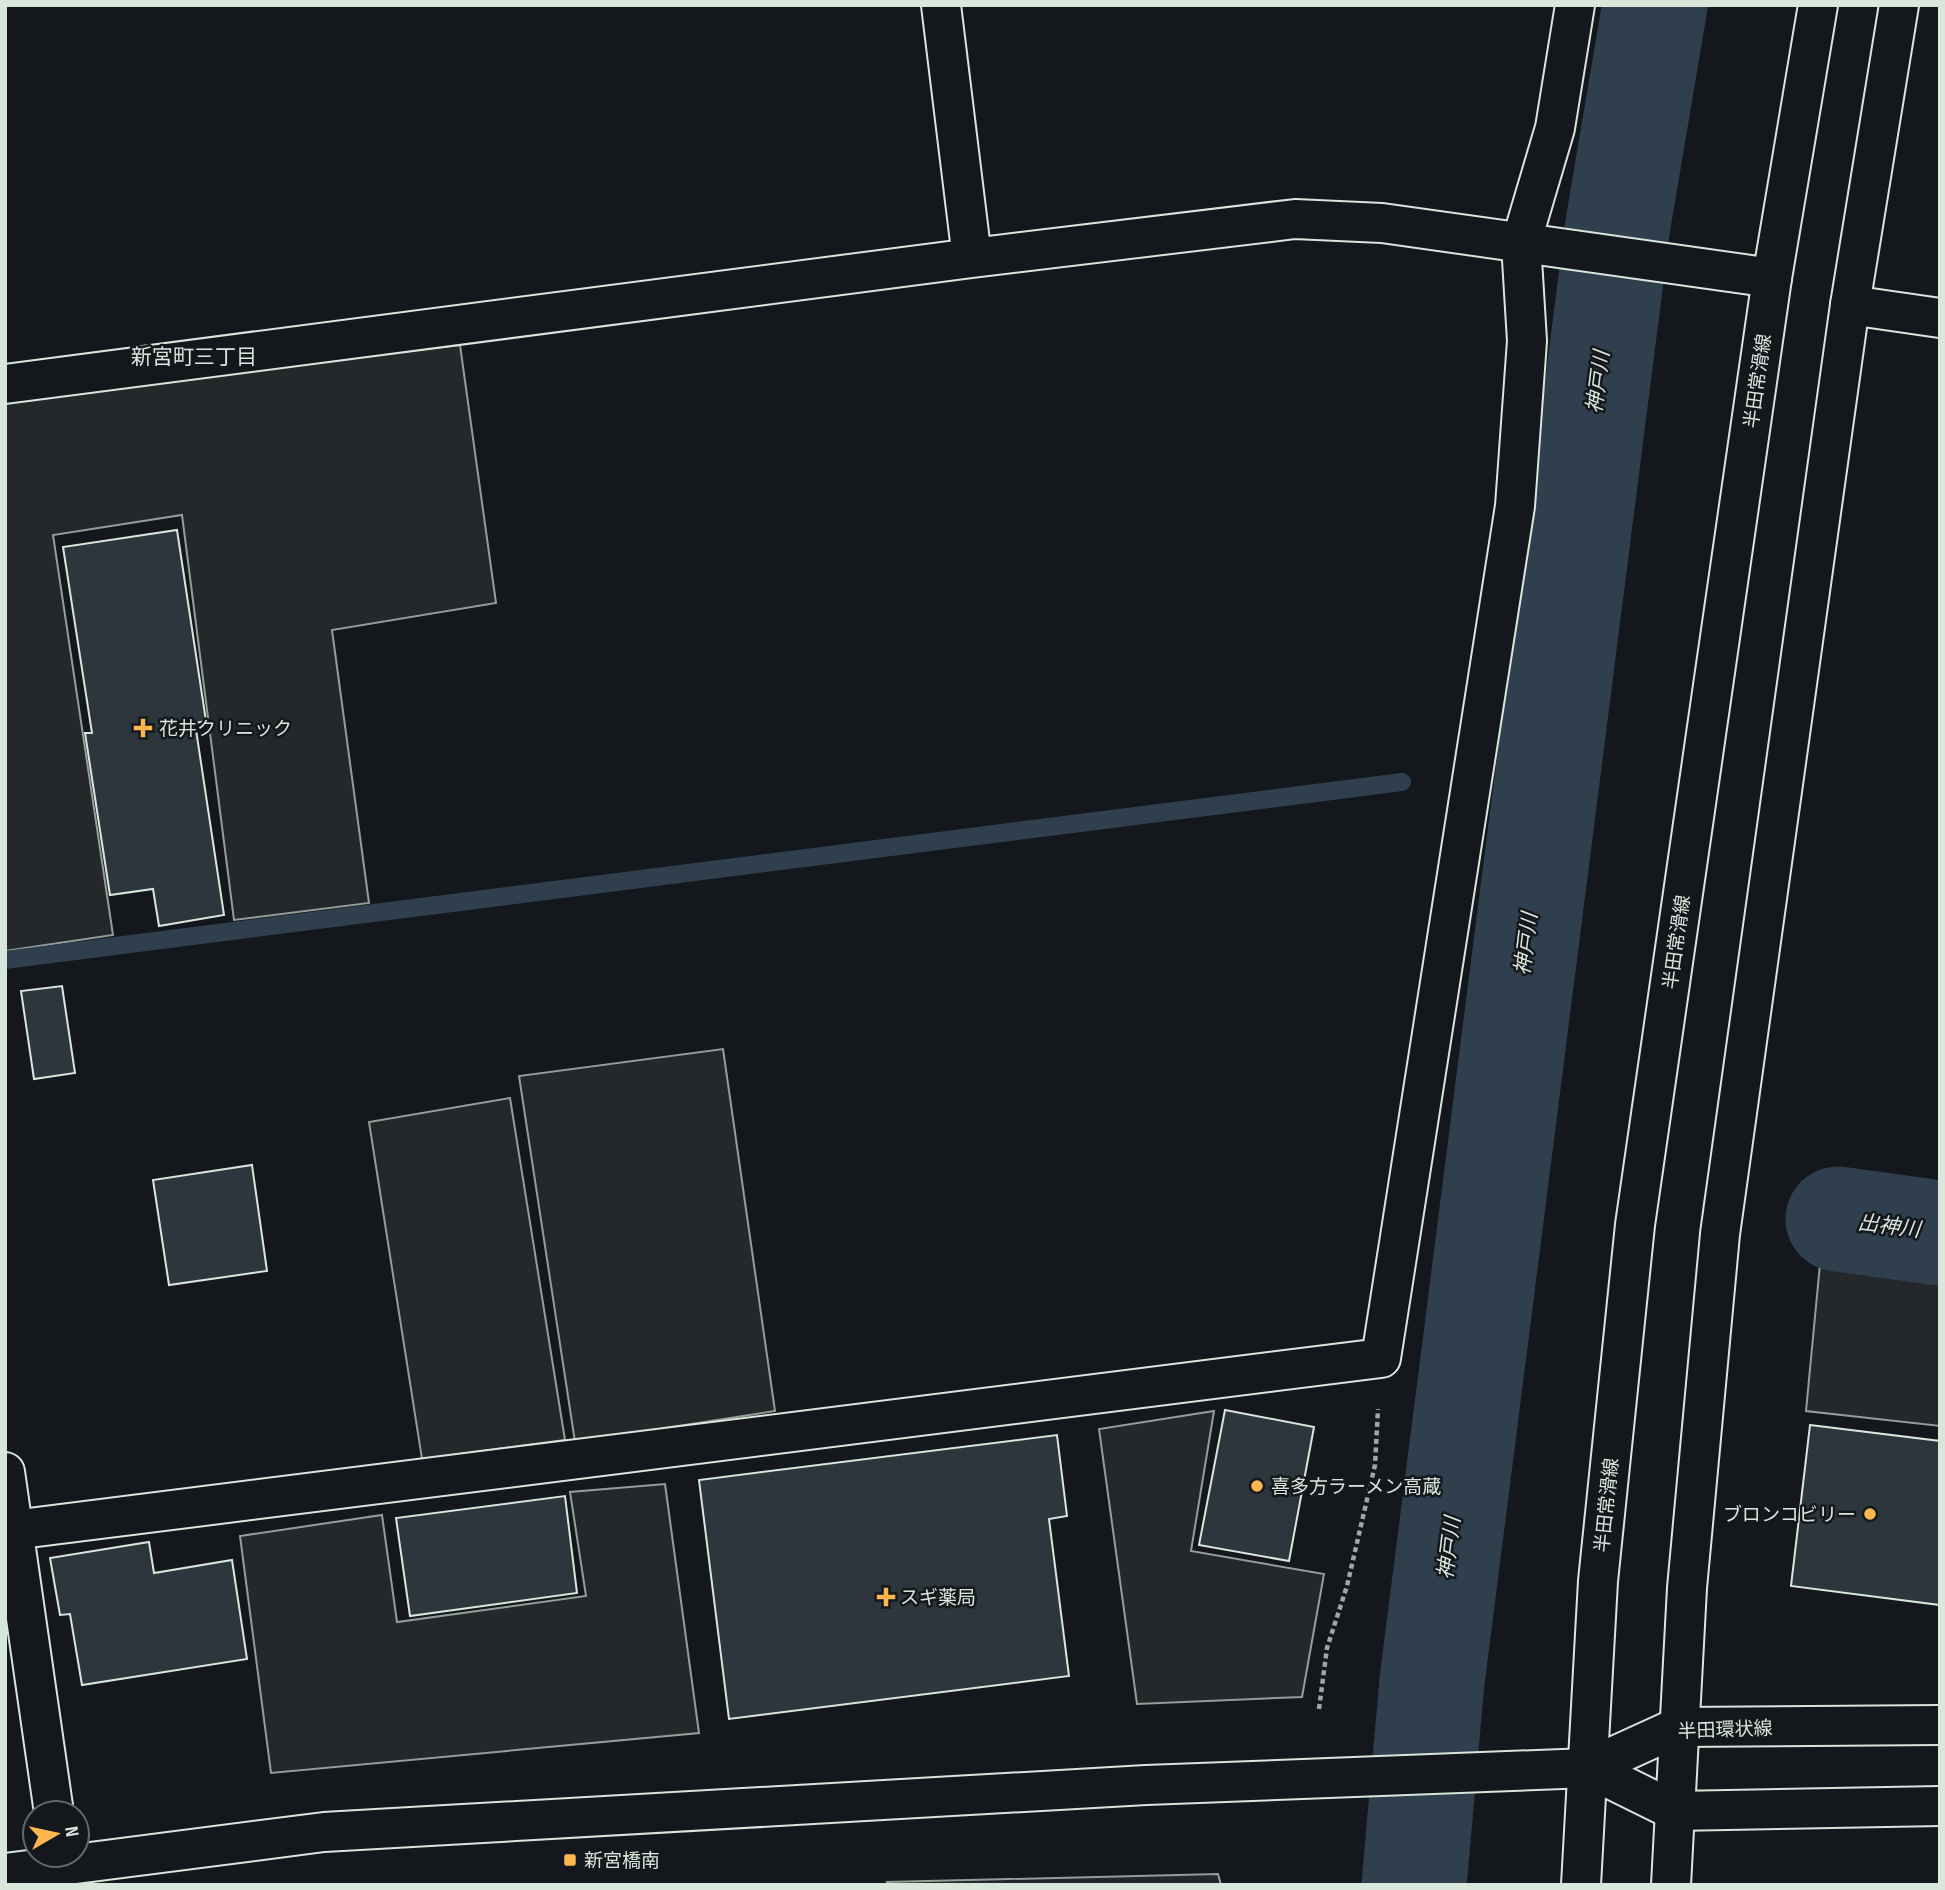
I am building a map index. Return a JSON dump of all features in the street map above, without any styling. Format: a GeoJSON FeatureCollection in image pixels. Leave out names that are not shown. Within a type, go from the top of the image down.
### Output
{"type":"FeatureCollection","features":[{"type":"Feature","properties":{"kind":"street"},"geometry":{"type":"LineString","coordinates":[[941,5],[972,258]]}},
{"type":"Feature","properties":{"kind":"street"},"geometry":{"type":"LineString","coordinates":[[9,1531],[1381,1358],[1515,506],[1537,245],[1575,5]]}},
{"type":"Feature","properties":{"kind":"street","name":"半田常滑線"},"geometry":{"type":"LineString","coordinates":[[1581,1885],[1598,1581],[1635,1225],[1772,278],[1818,5]]}},
{"type":"Feature","properties":{"kind":"street"},"geometry":{"type":"LineString","coordinates":[[1671,1885],[1687,1588],[1720,1234],[1850,305],[1899,5]]}},
{"type":"Feature","properties":{"kind":"street"},"geometry":{"type":"LineString","coordinates":[[5,384],[972,258],[1295,219],[1382,223],[1704,266],[1772,278]]}},
{"type":"Feature","properties":{"kind":"street"},"geometry":{"type":"LineString","coordinates":[[1850,305],[1940,318]]}},
{"type":"Feature","properties":{"kind":"street"},"geometry":{"type":"LineString","coordinates":[[5,1472],[9,1531],[52,1799]]}},
{"type":"Feature","properties":{"kind":"street","name":"半田環状線"},"geometry":{"type":"LineString","coordinates":[[1588,1768],[1678,1727],[1940,1725]]}},
{"type":"Feature","properties":{"kind":"street"},"geometry":{"type":"LineString","coordinates":[[91,1864],[324,1832],[1132,1786],[1487,1775],[1588,1768],[1675,1811],[1940,1806]]}},
{"type":"Feature","properties":{"kind":"street"},"geometry":{"type":"LineString","coordinates":[[5,1873],[51,1869]]}},
{"type":"Feature","properties":{"kind":"path"},"geometry":{"type":"LineString","coordinates":[[1319,1709],[1327,1648],[1348,1586],[1376,1465],[1381,1358]]}},
{"type":"Feature","properties":{"kind":"shaded area"},"geometry":{"type":"Polygon","coordinates":[[[460,345],[496,603],[332,630],[369,903],[234,920],[182,515],[53,535],[113,935],[5,951],[5,399],[460,345]]]}},
{"type":"Feature","properties":{"kind":"shaded area"},"geometry":{"type":"Polygon","coordinates":[[[723,1049],[775,1411],[575,1442],[519,1076],[723,1049]]]}},
{"type":"Feature","properties":{"kind":"shaded area"},"geometry":{"type":"Polygon","coordinates":[[[510,1098],[565,1440],[422,1459],[369,1122],[510,1098]]]}},
{"type":"Feature","properties":{"kind":"shaded area"},"geometry":{"type":"Polygon","coordinates":[[[1820,1264],[1940,1284],[1940,1426],[1806,1411],[1820,1264]]]}},
{"type":"Feature","properties":{"kind":"shaded area"},"geometry":{"type":"Polygon","coordinates":[[[1214,1411],[1191,1551],[1324,1574],[1302,1697],[1137,1704],[1099,1429],[1214,1411]]]}},
{"type":"Feature","properties":{"kind":"shaded area"},"geometry":{"type":"Polygon","coordinates":[[[665,1484],[699,1733],[271,1773],[240,1536],[382,1515],[397,1622],[586,1596],[570,1492],[665,1484]]]}},
{"type":"Feature","properties":{"kind":"shaded area"},"geometry":{"type":"Polygon","coordinates":[[[1218,1874],[1221,1885],[888,1885],[887,1882],[1218,1874]]]}},
{"type":"Feature","properties":{"kind":"building","name":"花井クリニック"},"geometry":{"type":"Polygon","coordinates":[[[177,530],[206,721],[195,723],[224,915],[159,926],[153,889],[110,895],[85,733],[92,733],[63,547],[177,530]]]}},
{"type":"Feature","properties":{"kind":"building"},"geometry":{"type":"Polygon","coordinates":[[[62,986],[75,1073],[34,1079],[21,991],[62,986]]]}},
{"type":"Feature","properties":{"kind":"building"},"geometry":{"type":"Polygon","coordinates":[[[252,1165],[267,1271],[169,1285],[153,1180],[252,1165]]]}},
{"type":"Feature","properties":{"kind":"building","name":"喜多方ラーメン高蔵"},"geometry":{"type":"Polygon","coordinates":[[[1225,1410],[1314,1427],[1289,1561],[1199,1545],[1225,1410]]]}},
{"type":"Feature","properties":{"kind":"building","name":"ブロンコビリー"},"geometry":{"type":"Polygon","coordinates":[[[1810,1425],[1940,1441],[1940,1605],[1791,1586],[1810,1425]]]}},
{"type":"Feature","properties":{"kind":"building","name":"スギ薬局"},"geometry":{"type":"Polygon","coordinates":[[[1057,1435],[1067,1516],[1049,1519],[1069,1676],[729,1719],[699,1480],[1057,1435]]]}},
{"type":"Feature","properties":{"kind":"building"},"geometry":{"type":"Polygon","coordinates":[[[565,1496],[577,1593],[410,1616],[396,1518],[565,1496]]]}},
{"type":"Feature","properties":{"kind":"building"},"geometry":{"type":"Polygon","coordinates":[[[149,1542],[154,1573],[232,1560],[247,1659],[82,1685],[70,1614],[60,1615],[50,1558],[149,1542]]]}},
{"type":"Feature","properties":{"kind":"waterway","name":"神戸川"},"geometry":{"type":"LineString","coordinates":[[1414,1885],[1432,1681],[1618,224],[1655,5]]}},
{"type":"Feature","properties":{"kind":"waterway"},"geometry":{"type":"LineString","coordinates":[[5,960],[1402,782]]}},
{"type":"Feature","properties":{"kind":"waterway","name":"出神川"},"geometry":{"type":"LineString","coordinates":[[1838,1219],[1940,1233]]}},
{"type":"Feature","properties":{"kind":"place","name":"花井クリニック"},"geometry":{"type":"Point","coordinates":[143,728]}},
{"type":"Feature","properties":{"kind":"place","name":"喜多方ラーメン高蔵"},"geometry":{"type":"Point","coordinates":[1257,1486]}},
{"type":"Feature","properties":{"kind":"place","name":"ブロンコビリー"},"geometry":{"type":"Point","coordinates":[1870,1514]}},
{"type":"Feature","properties":{"kind":"place","name":"スギ薬局"},"geometry":{"type":"Point","coordinates":[886,1597]}},
{"type":"Feature","properties":{"kind":"place","name":"新宮橋南"},"geometry":{"type":"Point","coordinates":[570,1860]}},
{"type":"Feature","properties":{"kind":"district","name":"新宮町三丁目"},"geometry":{"type":"Point","coordinates":[194,357]}}]}
